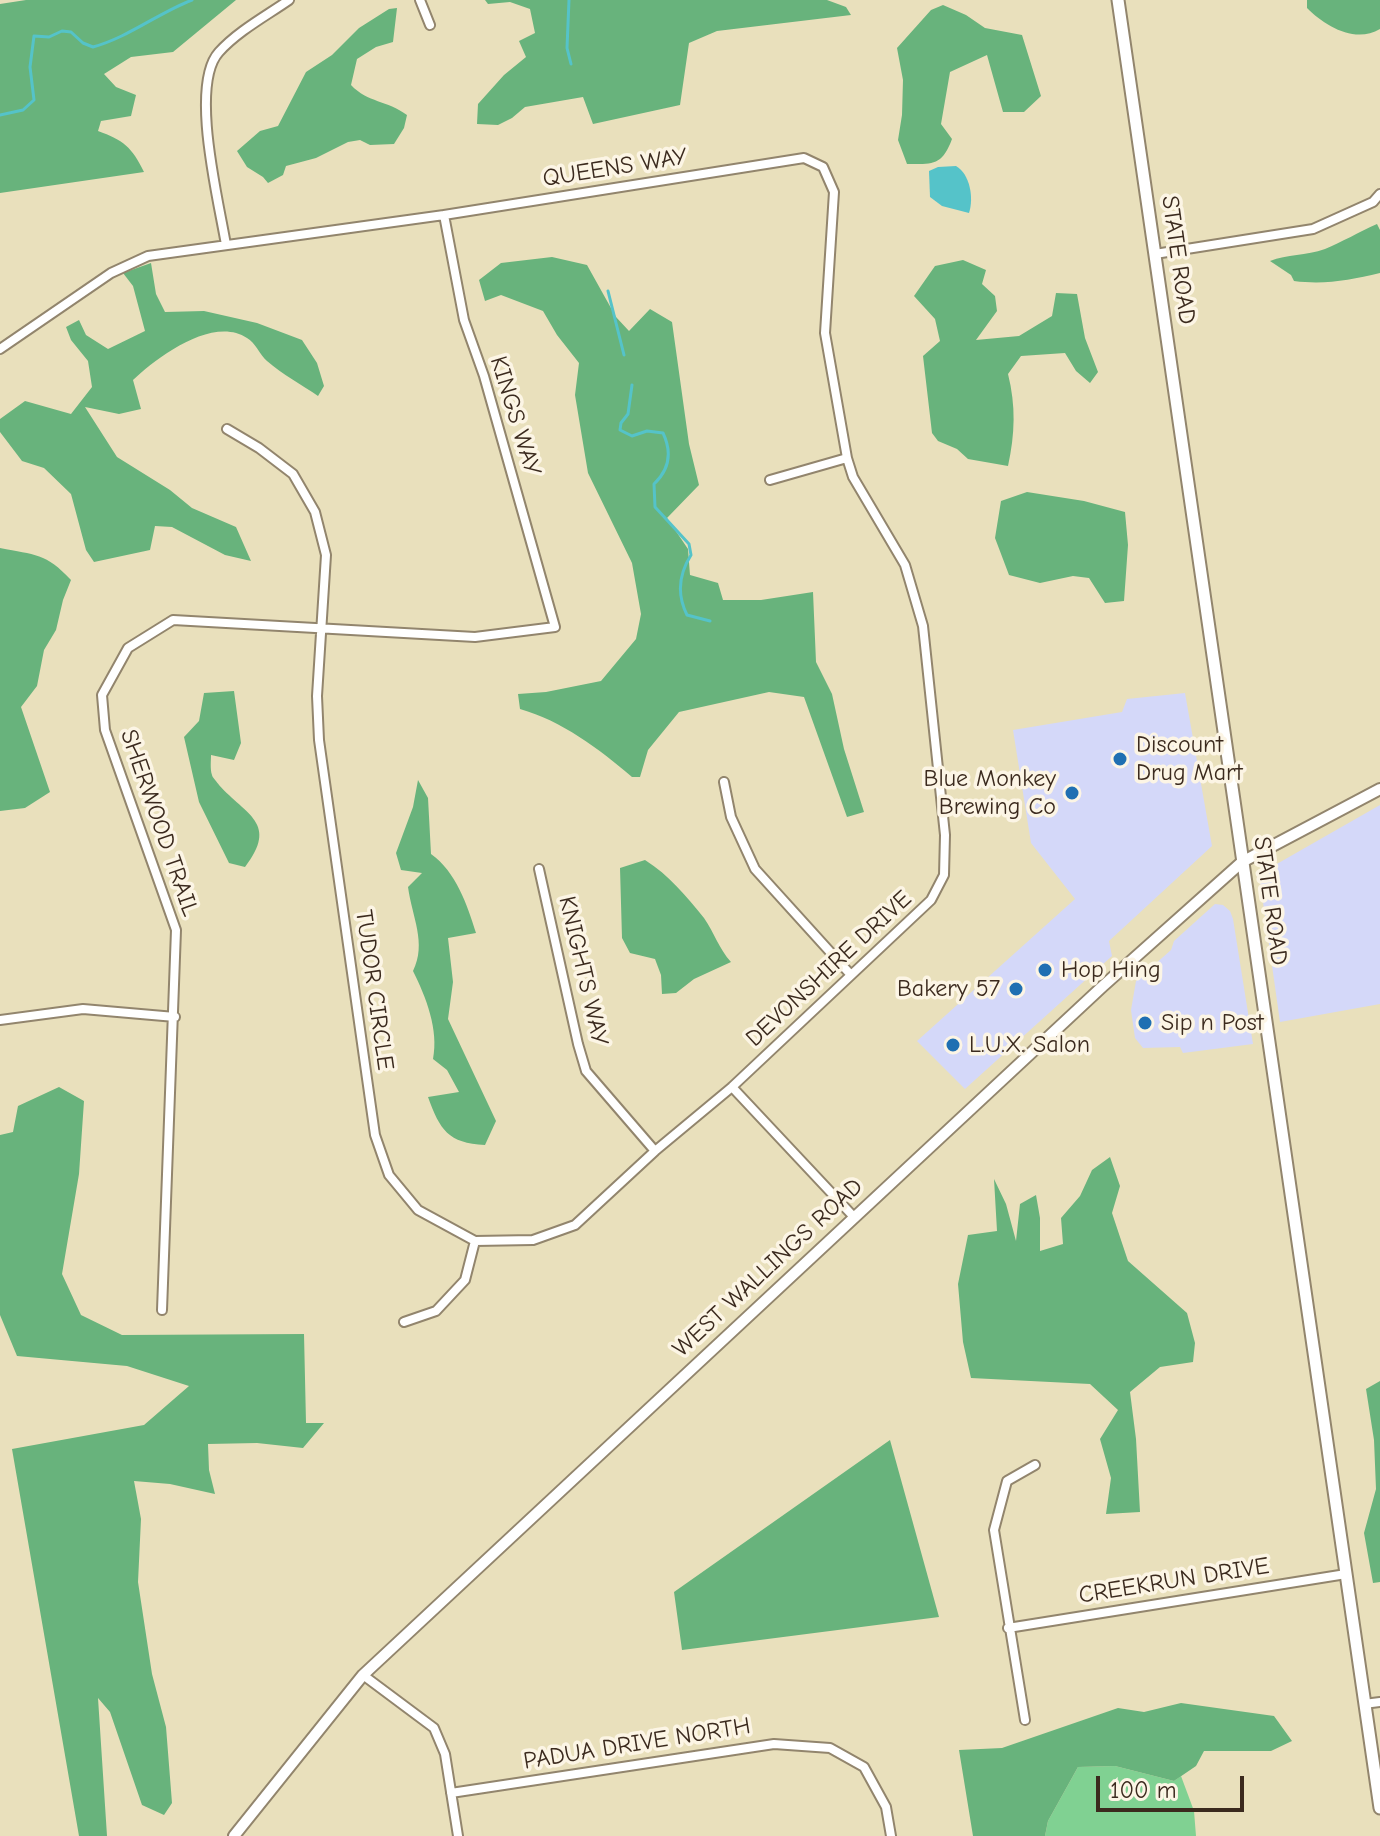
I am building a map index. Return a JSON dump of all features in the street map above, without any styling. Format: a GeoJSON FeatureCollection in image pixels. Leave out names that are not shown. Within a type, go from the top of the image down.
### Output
{"type":"FeatureCollection","features":[{"type":"Feature","properties":{"kind":"main road","name":"STATE ROAD"},"geometry":{"type":"LineString","coordinates":[[1118,0],[1380,1808]]}},
{"type":"Feature","properties":{"kind":"street"},"geometry":{"type":"LineString","coordinates":[[226,245],[205,111],[207,76],[218,53],[289,0]]}},
{"type":"Feature","properties":{"kind":"street"},"geometry":{"type":"LineString","coordinates":[[420,0],[430,25]]}},
{"type":"Feature","properties":{"kind":"street","name":"QUEENS WAY"},"geometry":{"type":"LineString","coordinates":[[0,349],[111,273],[148,256],[444,215],[804,158],[823,167],[834,192],[825,333],[847,458],[853,477],[905,565],[911,588]]}},
{"type":"Feature","properties":{"kind":"street"},"geometry":{"type":"LineString","coordinates":[[1155,254],[1313,229],[1373,202],[1380,194]]}},
{"type":"Feature","properties":{"kind":"street","name":"KINGS WAY"},"geometry":{"type":"LineString","coordinates":[[444,215],[464,320],[484,376],[555,627]]}},
{"type":"Feature","properties":{"kind":"street","name":"TUDOR CIRCLE"},"geometry":{"type":"LineString","coordinates":[[227,429],[293,474],[315,512],[326,555],[317,696],[319,740],[375,1135],[389,1175],[418,1210],[475,1241],[533,1240],[575,1225],[655,1151],[732,1087]]}},
{"type":"Feature","properties":{"kind":"street"},"geometry":{"type":"LineString","coordinates":[[770,480],[847,458]]}},
{"type":"Feature","properties":{"kind":"street","name":"DEVONSHIRE DRIVE"},"geometry":{"type":"LineString","coordinates":[[732,1087],[931,900],[944,875],[945,835],[930,677],[923,626],[911,588]]}},
{"type":"Feature","properties":{"kind":"street","name":"SHERWOOD TRAIL"},"geometry":{"type":"LineString","coordinates":[[162,1310],[176,930],[105,730],[102,695],[128,648],[173,620],[475,637],[555,627]]}},
{"type":"Feature","properties":{"kind":"street"},"geometry":{"type":"LineString","coordinates":[[724,782],[731,817],[755,869],[851,975]]}},
{"type":"Feature","properties":{"kind":"street","name":"WEST WALLINGS ROAD"},"geometry":{"type":"LineString","coordinates":[[234,1836],[363,1675],[1103,986],[1242,862],[1380,789]]}},
{"type":"Feature","properties":{"kind":"street","name":"KNIGHTS WAY"},"geometry":{"type":"LineString","coordinates":[[539,869],[586,1071],[655,1151]]}},
{"type":"Feature","properties":{"kind":"street"},"geometry":{"type":"LineString","coordinates":[[0,1020],[83,1009],[175,1017]]}},
{"type":"Feature","properties":{"kind":"street"},"geometry":{"type":"LineString","coordinates":[[732,1087],[853,1216]]}},
{"type":"Feature","properties":{"kind":"street"},"geometry":{"type":"LineString","coordinates":[[404,1322],[436,1311],[465,1280],[475,1241]]}},
{"type":"Feature","properties":{"kind":"street"},"geometry":{"type":"LineString","coordinates":[[1025,1720],[994,1530],[1007,1481],[1035,1465]]}},
{"type":"Feature","properties":{"kind":"street","name":"CREEKRUN DRIVE"},"geometry":{"type":"LineString","coordinates":[[1008,1628],[1346,1574]]}},
{"type":"Feature","properties":{"kind":"street"},"geometry":{"type":"LineString","coordinates":[[363,1675],[434,1728],[445,1754],[458,1836]]}},
{"type":"Feature","properties":{"kind":"street"},"geometry":{"type":"LineString","coordinates":[[1364,1704],[1380,1702]]}},
{"type":"Feature","properties":{"kind":"street","name":"PADUA DRIVE NORTH"},"geometry":{"type":"LineString","coordinates":[[451,1793],[774,1744],[830,1748],[864,1767],[886,1807],[891,1836]]}},
{"type":"Feature","properties":{"kind":"shaded area"},"geometry":{"type":"Polygon","coordinates":[[[1185,693],[1212,846],[1109,941],[1112,956],[965,1089],[917,1041],[1075,899],[1031,843],[1013,730],[1122,712],[1127,699],[1185,693]]]}},
{"type":"Feature","properties":{"kind":"shaded area"},"geometry":{"type":"Polygon","coordinates":[[[1380,805],[1380,1004],[1280,1022],[1260,881],[1268,869],[1380,805]]]}},
{"type":"Feature","properties":{"kind":"shaded area"},"geometry":{"type":"Polygon","coordinates":[[[1215,904],[1223,905],[1233,919],[1253,1044],[1183,1053],[1180,1047],[1143,1048],[1135,1038],[1131,1010],[1136,981],[1215,904]]]}},
{"type":"Feature","properties":{"kind":"green space"},"geometry":{"type":"Polygon","coordinates":[[[26,0],[236,0],[173,52],[131,57],[104,74],[116,87],[136,95],[131,116],[101,121],[98,131],[126,146],[144,172],[0,193],[0,4],[26,0]]]}},
{"type":"Feature","properties":{"kind":"green space"},"geometry":{"type":"Polygon","coordinates":[[[485,0],[827,0],[846,7],[851,15],[717,31],[689,43],[680,105],[593,124],[583,97],[525,107],[498,125],[477,124],[478,104],[504,75],[526,57],[519,41],[535,33],[530,9],[510,2],[488,4],[485,0]]]}},
{"type":"Feature","properties":{"kind":"green space"},"geometry":{"type":"Polygon","coordinates":[[[1307,0],[1380,0],[1380,29],[1361,35],[1341,31],[1314,15],[1307,8],[1307,0]]]}},
{"type":"Feature","properties":{"kind":"green space"},"geometry":{"type":"Polygon","coordinates":[[[943,5],[985,28],[1022,35],[1041,96],[1024,112],[1003,112],[987,55],[950,72],[941,124],[952,139],[948,148],[936,162],[907,164],[898,140],[903,80],[897,48],[931,10],[943,5]]]}},
{"type":"Feature","properties":{"kind":"green space"},"geometry":{"type":"Polygon","coordinates":[[[397,8],[393,42],[376,47],[357,59],[351,85],[364,95],[407,115],[404,128],[394,144],[370,145],[360,140],[348,142],[316,158],[286,166],[283,175],[268,183],[247,167],[237,151],[260,131],[278,126],[306,72],[332,55],[359,28],[389,9],[397,8]]]}},
{"type":"Feature","properties":{"kind":"green space"},"geometry":{"type":"Polygon","coordinates":[[[1377,224],[1380,230],[1380,273],[1337,281],[1294,281],[1291,275],[1270,261],[1325,249],[1377,224]]]}},
{"type":"Feature","properties":{"kind":"green space"},"geometry":{"type":"Polygon","coordinates":[[[552,257],[587,265],[616,317],[629,331],[650,309],[672,322],[689,444],[699,485],[667,518],[688,549],[690,575],[718,583],[723,600],[761,600],[813,592],[816,662],[832,694],[844,749],[864,812],[847,817],[804,697],[769,692],[679,712],[648,750],[640,777],[632,777],[565,728],[520,709],[518,694],[601,681],[636,639],[641,614],[632,563],[588,473],[575,395],[579,363],[543,311],[501,295],[485,301],[479,280],[501,263],[552,257]]]}},
{"type":"Feature","properties":{"kind":"green space"},"geometry":{"type":"Polygon","coordinates":[[[963,260],[986,270],[982,284],[995,296],[997,311],[976,340],[1019,336],[1052,316],[1056,293],[1077,294],[1085,338],[1098,372],[1090,383],[1076,371],[1065,353],[1021,356],[1008,374],[1014,420],[1008,466],[968,459],[957,449],[938,441],[932,433],[923,356],[940,341],[935,319],[914,296],[935,266],[963,260]]]}},
{"type":"Feature","properties":{"kind":"green space"},"geometry":{"type":"Polygon","coordinates":[[[151,263],[156,294],[165,312],[204,311],[257,323],[302,340],[317,363],[324,386],[318,396],[273,366],[247,338],[233,332],[202,335],[170,351],[133,380],[141,409],[119,414],[85,407],[117,457],[170,490],[192,508],[236,527],[251,561],[225,555],[172,527],[155,526],[150,550],[94,562],[86,550],[71,494],[44,468],[22,461],[0,432],[0,419],[25,401],[71,414],[92,387],[88,361],[71,340],[66,327],[79,320],[86,335],[108,349],[145,331],[133,286],[123,273],[151,263]]]}},
{"type":"Feature","properties":{"kind":"green space"},"geometry":{"type":"Polygon","coordinates":[[[1027,492],[1084,501],[1125,512],[1128,545],[1124,601],[1105,603],[1089,578],[1073,576],[1040,583],[1009,575],[995,538],[1001,501],[1027,492]]]}},
{"type":"Feature","properties":{"kind":"green space"},"geometry":{"type":"Polygon","coordinates":[[[0,548],[47,560],[71,580],[56,630],[44,650],[37,686],[21,707],[50,792],[25,808],[0,811],[0,548]]]}},
{"type":"Feature","properties":{"kind":"green space"},"geometry":{"type":"Polygon","coordinates":[[[234,691],[241,743],[234,760],[211,755],[211,768],[214,779],[248,813],[259,830],[255,852],[245,867],[229,863],[199,802],[184,737],[199,721],[204,693],[234,691]]]}},
{"type":"Feature","properties":{"kind":"green space"},"geometry":{"type":"Polygon","coordinates":[[[418,780],[428,798],[431,854],[454,879],[476,933],[448,938],[453,982],[448,1019],[496,1121],[485,1145],[462,1141],[447,1133],[428,1097],[459,1092],[447,1070],[433,1059],[433,1025],[413,971],[419,940],[408,887],[422,873],[401,870],[396,853],[413,807],[418,780]]]}},
{"type":"Feature","properties":{"kind":"green space"},"geometry":{"type":"Polygon","coordinates":[[[645,860],[691,902],[731,962],[694,979],[676,993],[662,994],[661,975],[655,959],[630,953],[622,938],[620,868],[645,860]]]}},
{"type":"Feature","properties":{"kind":"green space"},"geometry":{"type":"Polygon","coordinates":[[[59,1087],[84,1101],[79,1174],[62,1274],[81,1315],[122,1335],[304,1334],[306,1423],[324,1423],[303,1448],[257,1443],[208,1444],[209,1470],[215,1494],[170,1484],[134,1481],[141,1519],[138,1582],[152,1674],[166,1727],[172,1803],[164,1815],[142,1805],[110,1712],[98,1698],[107,1836],[79,1836],[12,1449],[144,1425],[189,1386],[127,1366],[17,1356],[0,1315],[0,1135],[13,1132],[18,1106],[59,1087]]]}},
{"type":"Feature","properties":{"kind":"green space"},"geometry":{"type":"Polygon","coordinates":[[[1110,1157],[1120,1186],[1112,1213],[1128,1261],[1187,1313],[1195,1343],[1193,1362],[1160,1367],[1130,1392],[1140,1512],[1106,1514],[1111,1478],[1100,1439],[1118,1410],[1090,1384],[971,1378],[963,1342],[958,1284],[968,1235],[997,1231],[994,1179],[1006,1204],[1016,1241],[1020,1204],[1036,1195],[1040,1251],[1063,1244],[1061,1218],[1080,1196],[1092,1170],[1110,1157]]]}},
{"type":"Feature","properties":{"kind":"green space"},"geometry":{"type":"Polygon","coordinates":[[[1380,1381],[1380,1582],[1373,1583],[1364,1533],[1376,1489],[1374,1440],[1366,1389],[1380,1381]]]}},
{"type":"Feature","properties":{"kind":"green space"},"geometry":{"type":"Polygon","coordinates":[[[890,1440],[939,1617],[682,1650],[674,1592],[890,1440]]]}},
{"type":"Feature","properties":{"kind":"green space"},"geometry":{"type":"Polygon","coordinates":[[[1181,1703],[1274,1716],[1292,1741],[1271,1751],[1204,1751],[1196,1766],[1174,1781],[1115,1766],[1078,1767],[1048,1821],[1045,1836],[973,1836],[959,1750],[1002,1748],[1118,1708],[1144,1712],[1181,1703]]]}},
{"type":"Feature","properties":{"kind":"green space"},"geometry":{"type":"Polygon","coordinates":[[[1115,1766],[1174,1781],[1181,1776],[1194,1811],[1196,1836],[1045,1836],[1048,1821],[1078,1767],[1115,1766]]]}},
{"type":"Feature","properties":{"kind":"water"},"geometry":{"type":"Polygon","coordinates":[[[956,166],[965,175],[970,187],[969,213],[942,206],[930,197],[929,171],[956,166]]]}},
{"type":"Feature","properties":{"kind":"waterway"},"geometry":{"type":"LineString","coordinates":[[0,115],[23,110],[34,100],[30,67],[34,36],[49,37],[62,31],[71,32],[93,47],[192,0]]}},
{"type":"Feature","properties":{"kind":"waterway"},"geometry":{"type":"LineString","coordinates":[[569,0],[567,48],[571,64]]}},
{"type":"Feature","properties":{"kind":"waterway"},"geometry":{"type":"LineString","coordinates":[[608,291],[624,355]]}},
{"type":"Feature","properties":{"kind":"waterway"},"geometry":{"type":"LineString","coordinates":[[632,385],[628,414],[620,430],[632,436],[647,431],[663,433],[668,460],[654,484],[655,507],[689,544],[691,555],[681,585],[687,615],[710,621]]}},
{"type":"Feature","properties":{"kind":"place","name":"Discount Drug Mart"},"geometry":{"type":"Point","coordinates":[1120,759]}},
{"type":"Feature","properties":{"kind":"place","name":"Blue Monkey Brewing Co"},"geometry":{"type":"Point","coordinates":[1072,793]}},
{"type":"Feature","properties":{"kind":"place","name":"Hop Hing"},"geometry":{"type":"Point","coordinates":[1045,970]}},
{"type":"Feature","properties":{"kind":"place","name":"Bakery 57"},"geometry":{"type":"Point","coordinates":[1016,989]}},
{"type":"Feature","properties":{"kind":"place","name":"Sip n Post"},"geometry":{"type":"Point","coordinates":[1145,1023]}},
{"type":"Feature","properties":{"kind":"place","name":"L.U.X. Salon"},"geometry":{"type":"Point","coordinates":[953,1045]}}]}
